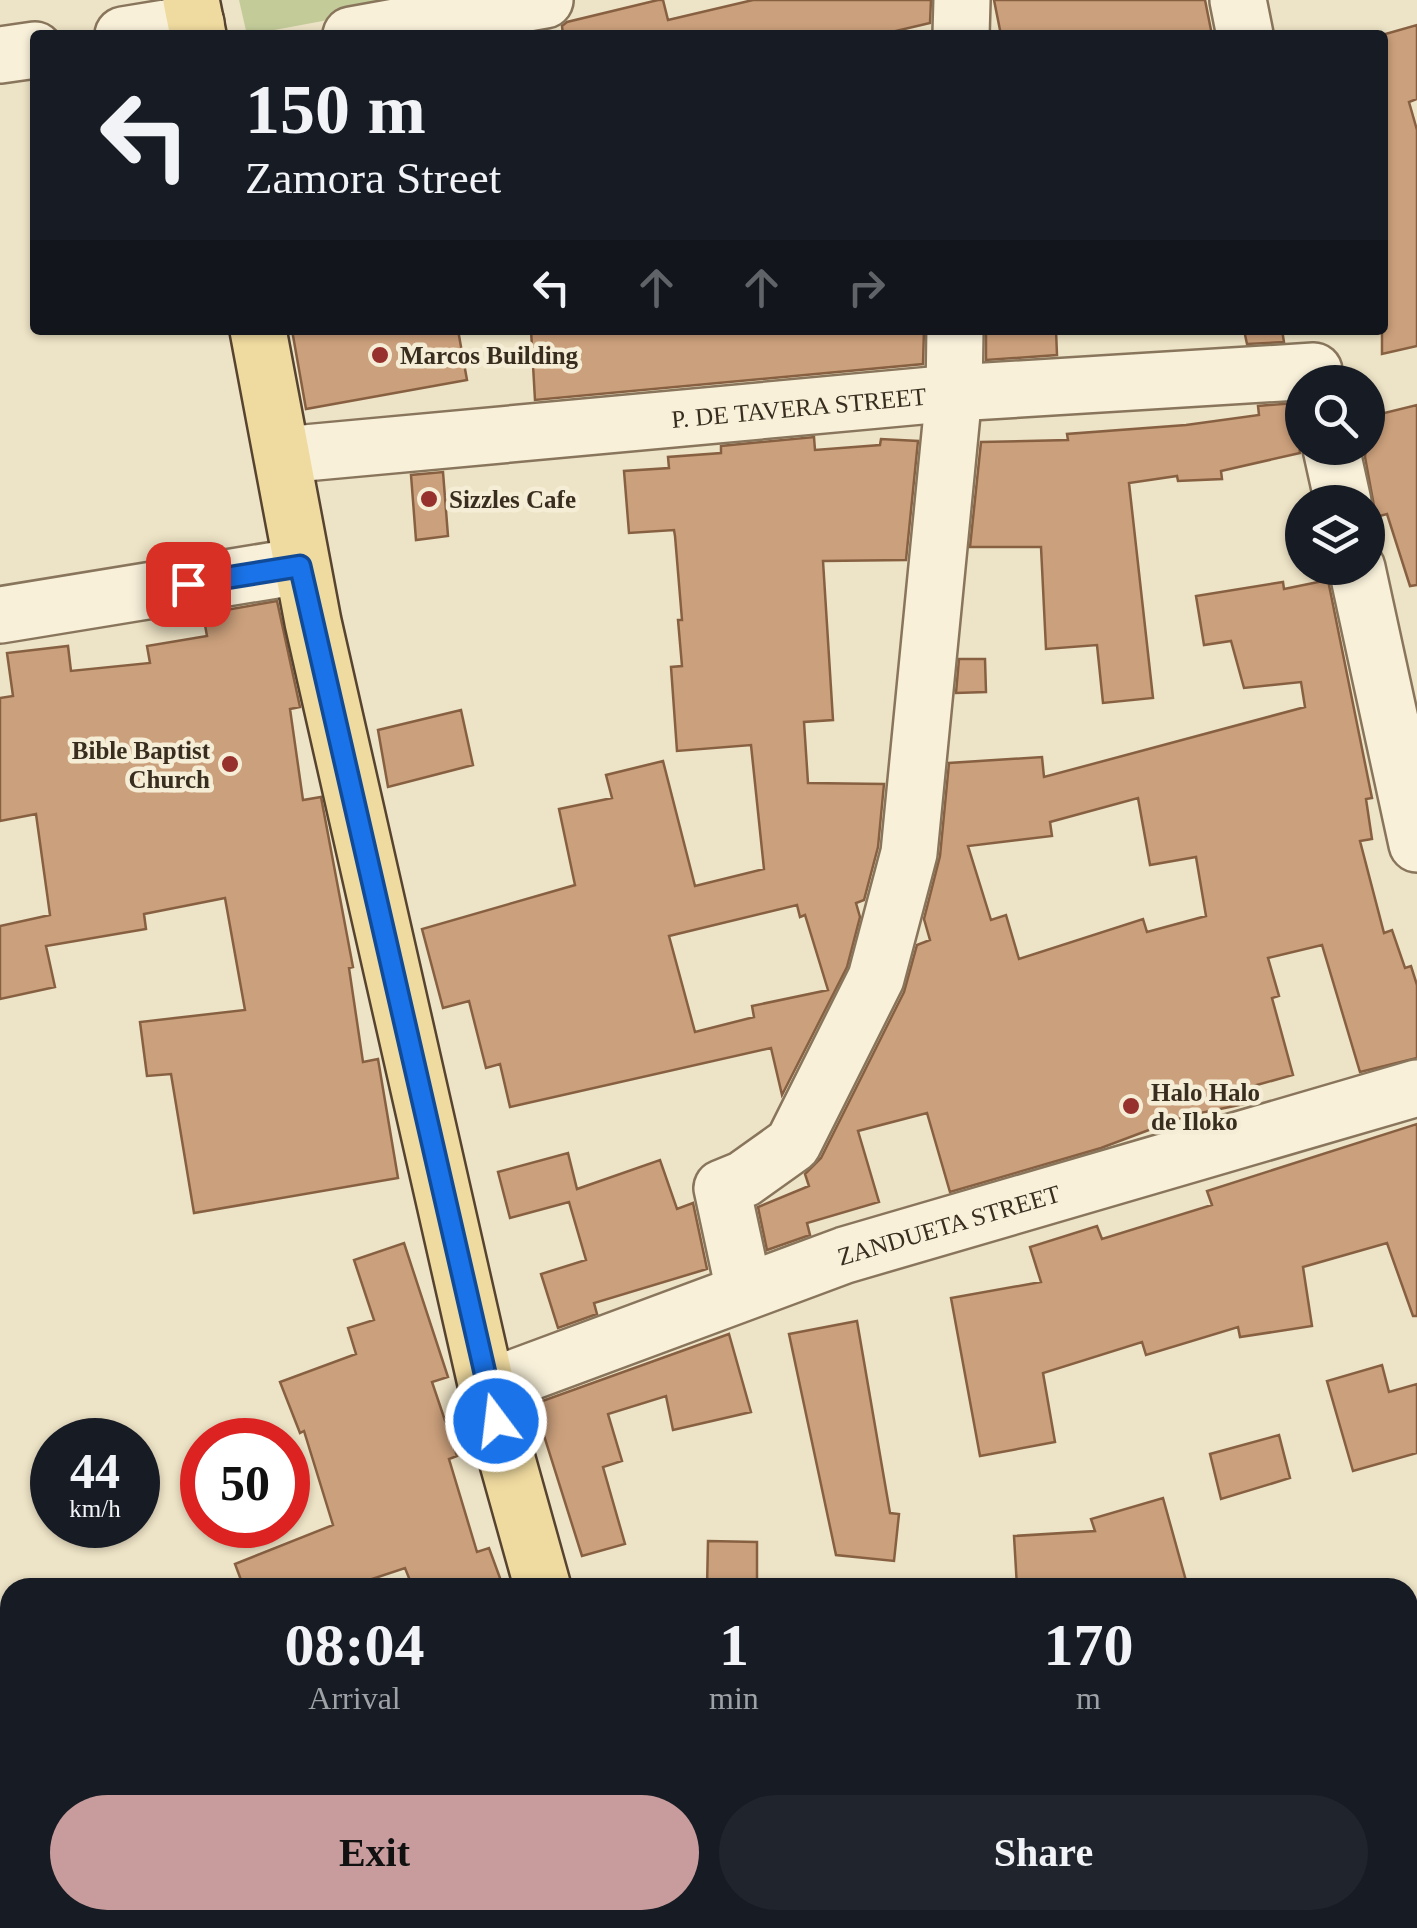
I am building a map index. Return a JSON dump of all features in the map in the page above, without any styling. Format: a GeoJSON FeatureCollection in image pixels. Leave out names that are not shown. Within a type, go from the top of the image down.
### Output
{"type":"FeatureCollection","features":[{"type":"Feature","properties":{"kind":"main road"},"geometry":{"type":"LineString","coordinates":[[259,335],[300,566],[487,1388],[540,1578]]}},
{"type":"Feature","properties":{"kind":"street"},"geometry":{"type":"LineString","coordinates":[[379,30],[545,0]]}},
{"type":"Feature","properties":{"kind":"street"},"geometry":{"type":"LineString","coordinates":[[961,30],[962,0]]}},
{"type":"Feature","properties":{"kind":"street"},"geometry":{"type":"LineString","coordinates":[[1238,0],[1244,30]]}},
{"type":"Feature","properties":{"kind":"street"},"geometry":{"type":"LineString","coordinates":[[146,30],[195,19]]}},
{"type":"Feature","properties":{"kind":"street"},"geometry":{"type":"LineString","coordinates":[[0,56],[30,51]]}},
{"type":"Feature","properties":{"kind":"street"},"geometry":{"type":"LineString","coordinates":[[744,1290],[722,1188],[744,1179],[793,1144],[876,978],[909,852],[954,393],[955,335]]}},
{"type":"Feature","properties":{"kind":"street","name":"P. DE TAVERA STREET"},"geometry":{"type":"LineString","coordinates":[[283,455],[1312,361]]}},
{"type":"Feature","properties":{"kind":"street"},"geometry":{"type":"LineString","coordinates":[[0,614],[300,566]]}},
{"type":"Feature","properties":{"kind":"street"},"geometry":{"type":"LineString","coordinates":[[1361,585],[1417,844]]}},
{"type":"Feature","properties":{"kind":"street","name":"ZANDUETA STREET"},"geometry":{"type":"LineString","coordinates":[[487,1388],[744,1290],[864,1249],[1417,1088]]}},
{"type":"Feature","properties":{"kind":"green space"},"geometry":{"type":"Polygon","coordinates":[[[239,0],[436,0],[274,30],[246,30],[239,0]]]}},
{"type":"Feature","properties":{"kind":"building"},"geometry":{"type":"Polygon","coordinates":[[[658,0],[663,0],[668,20],[753,0],[931,0],[930,23],[900,30],[562,30],[567,22],[658,0]]]}},
{"type":"Feature","properties":{"kind":"building"},"geometry":{"type":"Polygon","coordinates":[[[994,0],[1205,0],[1211,30],[1000,30],[994,0]]]}},
{"type":"Feature","properties":{"kind":"building"},"geometry":{"type":"Polygon","coordinates":[[[1417,25],[1417,99],[1409,102],[1417,130],[1417,346],[1382,354],[1382,335],[1388,335],[1388,33],[1417,25]]]}},
{"type":"Feature","properties":{"kind":"building","name":"Marcos Building"},"geometry":{"type":"Polygon","coordinates":[[[293,335],[459,335],[467,380],[306,409],[293,335]]]}},
{"type":"Feature","properties":{"kind":"building"},"geometry":{"type":"Polygon","coordinates":[[[531,335],[924,335],[923,364],[535,400],[531,335]]]}},
{"type":"Feature","properties":{"kind":"building"},"geometry":{"type":"Polygon","coordinates":[[[986,335],[1056,335],[1057,355],[986,360],[986,335]]]}},
{"type":"Feature","properties":{"kind":"building"},"geometry":{"type":"Polygon","coordinates":[[[1245,335],[1283,335],[1284,342],[1247,344],[1245,335]]]}},
{"type":"Feature","properties":{"kind":"building"},"geometry":{"type":"Polygon","coordinates":[[[1285,404],[1285,456],[1221,471],[1222,479],[1178,481],[1177,476],[1129,483],[1153,698],[1103,703],[1097,645],[1046,649],[1041,547],[970,547],[981,442],[1068,440],[1067,434],[1186,425],[1259,415],[1258,406],[1285,404]]]}},
{"type":"Feature","properties":{"kind":"building"},"geometry":{"type":"Polygon","coordinates":[[[1417,405],[1417,585],[1410,586],[1385,515],[1385,485],[1370,485],[1366,465],[1385,465],[1385,413],[1417,405]]]}},
{"type":"Feature","properties":{"kind":"building"},"geometry":{"type":"Polygon","coordinates":[[[814,437],[815,450],[880,445],[881,439],[918,441],[906,560],[823,561],[833,720],[804,722],[808,783],[884,784],[878,847],[864,900],[856,903],[860,917],[847,967],[782,1095],[771,1048],[510,1107],[500,1064],[486,1068],[469,1001],[443,1008],[422,929],[575,885],[559,809],[612,798],[606,775],[663,761],[695,886],[764,869],[751,745],[677,751],[671,667],[682,666],[678,620],[682,620],[674,530],[629,533],[624,471],[669,468],[668,457],[721,453],[721,446],[814,437]],[[797,905],[669,936],[695,1032],[754,1017],[752,1006],[828,990],[805,915],[800,917],[797,905]]]}},
{"type":"Feature","properties":{"kind":"building","name":"Sizzles Cafe"},"geometry":{"type":"Polygon","coordinates":[[[443,472],[448,536],[416,540],[411,475],[443,472]]]}},
{"type":"Feature","properties":{"kind":"building"},"geometry":{"type":"Polygon","coordinates":[[[1283,582],[1284,589],[1329,585],[1372,798],[1366,799],[1372,839],[1360,841],[1384,933],[1392,930],[1405,968],[1411,966],[1417,985],[1417,1058],[1360,1072],[1322,945],[1268,958],[1279,996],[1272,998],[1293,1075],[1246,1088],[1249,1103],[1186,1116],[1101,1148],[950,1192],[927,1113],[858,1131],[879,1202],[807,1223],[810,1235],[767,1250],[758,1207],[809,1186],[805,1174],[821,1158],[904,992],[917,945],[930,940],[924,919],[940,856],[949,763],[1042,757],[1044,777],[1305,707],[1301,682],[1244,688],[1231,641],[1204,645],[1196,596],[1283,582]],[[1138,798],[1050,822],[1052,836],[968,846],[991,920],[1006,915],[1019,959],[1143,919],[1147,932],[1206,916],[1196,857],[1150,865],[1138,798]]]}},
{"type":"Feature","properties":{"kind":"building"},"geometry":{"type":"Polygon","coordinates":[[[277,601],[300,707],[290,709],[303,800],[321,797],[353,967],[349,968],[363,1062],[378,1059],[398,1178],[194,1213],[171,1074],[147,1076],[140,1022],[245,1010],[225,898],[144,914],[146,929],[46,946],[55,987],[0,999],[0,926],[50,915],[36,814],[0,821],[0,698],[13,696],[7,653],[68,646],[71,671],[150,663],[147,646],[207,636],[203,614],[277,601]]]}},
{"type":"Feature","properties":{"kind":"building"},"geometry":{"type":"Polygon","coordinates":[[[959,659],[985,659],[986,692],[956,693],[959,659]]]}},
{"type":"Feature","properties":{"kind":"building"},"geometry":{"type":"Polygon","coordinates":[[[461,710],[473,765],[388,787],[378,730],[461,710]]]}},
{"type":"Feature","properties":{"kind":"building"},"geometry":{"type":"Polygon","coordinates":[[[1417,1124],[1417,1316],[1413,1316],[1387,1243],[1303,1267],[1312,1326],[1240,1337],[1238,1327],[1146,1355],[1142,1342],[1043,1373],[1055,1442],[980,1456],[951,1298],[1041,1282],[1030,1247],[1097,1226],[1102,1239],[1212,1205],[1207,1191],[1417,1124]]]}},
{"type":"Feature","properties":{"kind":"building"},"geometry":{"type":"Polygon","coordinates":[[[568,1153],[577,1189],[660,1160],[677,1209],[693,1203],[707,1269],[594,1303],[597,1314],[558,1328],[541,1274],[586,1260],[569,1202],[510,1218],[498,1172],[568,1153]]]}},
{"type":"Feature","properties":{"kind":"building"},"geometry":{"type":"Polygon","coordinates":[[[404,1243],[448,1377],[432,1382],[457,1456],[449,1459],[477,1552],[489,1548],[500,1578],[409,1578],[405,1568],[375,1578],[240,1578],[235,1564],[275,1548],[310,1548],[310,1534],[333,1525],[310,1450],[310,1418],[294,1418],[280,1382],[356,1354],[348,1328],[374,1320],[354,1260],[404,1243]]]}},
{"type":"Feature","properties":{"kind":"building"},"geometry":{"type":"Polygon","coordinates":[[[857,1321],[890,1513],[899,1514],[894,1561],[836,1555],[789,1334],[857,1321]]]}},
{"type":"Feature","properties":{"kind":"building"},"geometry":{"type":"Polygon","coordinates":[[[729,1334],[751,1412],[673,1430],[666,1396],[608,1414],[622,1461],[603,1467],[625,1544],[582,1556],[534,1404],[729,1334]]]}},
{"type":"Feature","properties":{"kind":"building"},"geometry":{"type":"Polygon","coordinates":[[[1382,1365],[1389,1392],[1417,1384],[1417,1453],[1353,1471],[1327,1381],[1382,1365]]]}},
{"type":"Feature","properties":{"kind":"building"},"geometry":{"type":"Polygon","coordinates":[[[1279,1435],[1290,1478],[1221,1499],[1210,1454],[1279,1435]]]}},
{"type":"Feature","properties":{"kind":"building"},"geometry":{"type":"Polygon","coordinates":[[[1163,1498],[1185,1578],[1016,1578],[1014,1536],[1095,1531],[1091,1519],[1163,1498]]]}},
{"type":"Feature","properties":{"kind":"building"},"geometry":{"type":"Polygon","coordinates":[[[708,1541],[757,1542],[757,1578],[707,1578],[708,1541]]]}},
{"type":"Feature","properties":{"kind":"place","name":"Marcos Building"},"geometry":{"type":"Point","coordinates":[380,355]}},
{"type":"Feature","properties":{"kind":"place","name":"Sizzles Cafe"},"geometry":{"type":"Point","coordinates":[429,499]}},
{"type":"Feature","properties":{"kind":"place","name":"Bible Baptist Church"},"geometry":{"type":"Point","coordinates":[230,764]}},
{"type":"Feature","properties":{"kind":"place","name":"Halo Halo de Iloko"},"geometry":{"type":"Point","coordinates":[1131,1106]}},
{"type":"Feature","properties":{"kind":"route"},"geometry":{"type":"LineString","coordinates":[[188,584],[300,566],[496,1421]]}}]}
